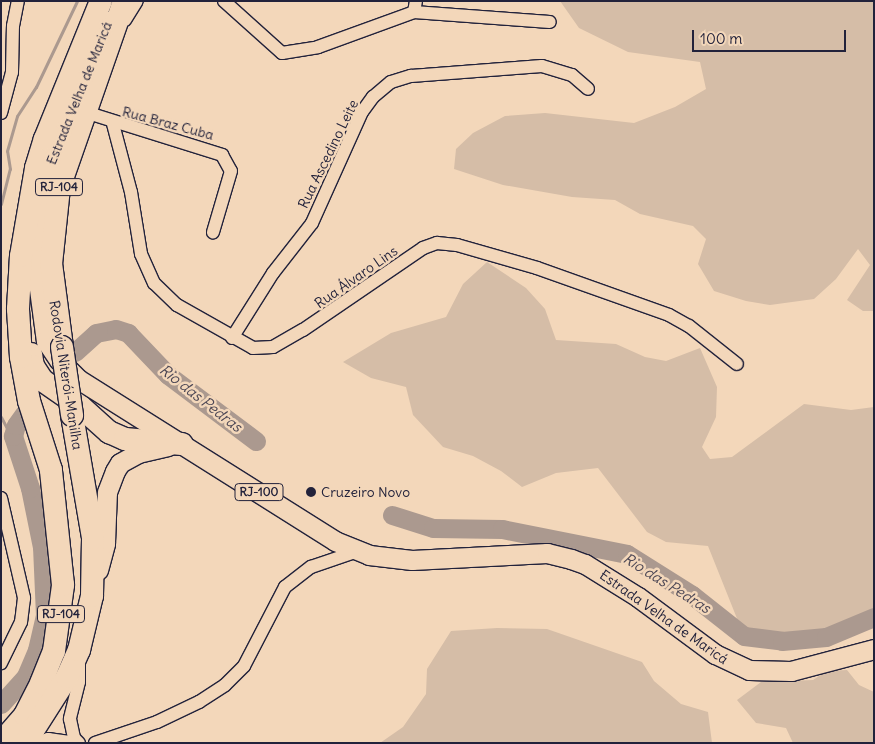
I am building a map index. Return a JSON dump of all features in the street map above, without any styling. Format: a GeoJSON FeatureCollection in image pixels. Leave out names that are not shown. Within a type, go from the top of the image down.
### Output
{"type":"FeatureCollection","features":[{"type":"Feature","properties":{"kind":"highway","name":"RJ-104"},"geometry":{"type":"LineString","coordinates":[[1,743],[25,715],[41,683],[54,650],[62,610],[62,570],[51,470],[30,401],[21,357],[18,309],[20,256],[36,168],[45,140],[101,1]]}},
{"type":"Feature","properties":{"kind":"highway","name":"Rodovia Niterói-Manilha"},"geometry":{"type":"LineString","coordinates":[[25,743],[51,706],[79,650],[92,596],[93,538],[53,296],[53,233],[59,188],[85,112],[115,35],[124,1]]}},
{"type":"Feature","properties":{"kind":"highway"},"geometry":{"type":"LineString","coordinates":[[20,256],[33,366],[51,388],[81,407],[109,432],[133,440],[182,444]]}},
{"type":"Feature","properties":{"kind":"highway"},"geometry":{"type":"LineString","coordinates":[[51,470],[44,406],[51,388],[62,380],[78,379]]}},
{"type":"Feature","properties":{"kind":"main road","name":"Estrada Velha de Maricá"},"geometry":{"type":"LineString","coordinates":[[117,1],[89,61],[53,158],[42,200],[35,259],[42,326],[52,352],[78,379],[137,414],[336,541]]}},
{"type":"Feature","properties":{"kind":"main road"},"geometry":{"type":"LineString","coordinates":[[92,596],[105,543],[109,484],[140,425],[137,414]]}},
{"type":"Feature","properties":{"kind":"main road"},"geometry":{"type":"LineString","coordinates":[[120,463],[138,453],[182,444]]}},
{"type":"Feature","properties":{"kind":"main road","name":"RJ-100"},"geometry":{"type":"LineString","coordinates":[[336,541],[362,552]]}},
{"type":"Feature","properties":{"kind":"main road","name":"Estrada Velha de Maricá"},"geometry":{"type":"LineString","coordinates":[[362,552],[412,560],[548,553],[571,559],[585,564],[638,597],[715,654],[749,670],[791,671],[874,649]]}},
{"type":"Feature","properties":{"kind":"street"},"geometry":{"type":"LineString","coordinates":[[1,113],[12,72],[13,26],[18,1]]}},
{"type":"Feature","properties":{"kind":"street"},"geometry":{"type":"LineString","coordinates":[[115,35],[138,1]]}},
{"type":"Feature","properties":{"kind":"street"},"geometry":{"type":"LineString","coordinates":[[224,1],[282,53],[318,47],[415,7],[550,22]]}},
{"type":"Feature","properties":{"kind":"street","name":"Rua Ascedino Leite"},"geometry":{"type":"LineString","coordinates":[[232,338],[273,273],[312,223],[362,112],[374,97],[392,82],[411,76],[542,66],[572,75],[588,89]]}},
{"type":"Feature","properties":{"kind":"street","name":"Rua Braz Cuba"},"geometry":{"type":"LineString","coordinates":[[85,112],[113,124],[214,151],[226,159],[231,171],[229,188],[213,232]]}},
{"type":"Feature","properties":{"kind":"street","name":"Rua Álvaro Lins"},"geometry":{"type":"LineString","coordinates":[[113,124],[147,272],[162,292],[178,305],[232,338],[253,348],[273,347],[334,312],[423,248],[437,243],[457,245],[537,268],[669,315],[689,326],[737,364]]}},
{"type":"Feature","properties":{"kind":"street"},"geometry":{"type":"LineString","coordinates":[[1,498],[24,598],[21,622],[1,663]]}},
{"type":"Feature","properties":{"kind":"street"},"geometry":{"type":"LineString","coordinates":[[326,560],[336,541]]}},
{"type":"Feature","properties":{"kind":"street"},"geometry":{"type":"LineString","coordinates":[[94,743],[157,722],[199,702],[225,685],[244,666],[285,587],[311,567],[326,560],[362,552]]}},
{"type":"Feature","properties":{"kind":"street"},"geometry":{"type":"LineString","coordinates":[[78,743],[74,738],[70,719],[79,682],[79,650]]}},
{"type":"Feature","properties":{"kind":"street"},"geometry":{"type":"LineString","coordinates":[[35,743],[48,739],[78,743]]}},
{"type":"Feature","properties":{"kind":"shaded area"},"geometry":{"type":"Polygon","coordinates":[[[560,1],[874,1],[874,311],[863,311],[847,300],[870,265],[858,249],[836,279],[814,299],[770,305],[746,301],[714,291],[698,264],[706,239],[693,226],[640,214],[615,200],[572,197],[503,185],[454,169],[456,149],[473,133],[505,116],[545,113],[634,123],[675,107],[706,89],[700,62],[628,52],[579,28],[560,1]]]}},
{"type":"Feature","properties":{"kind":"shaded area"},"geometry":{"type":"Polygon","coordinates":[[[487,262],[526,288],[545,309],[556,340],[616,344],[645,357],[666,361],[700,348],[717,387],[716,417],[702,447],[710,459],[732,457],[804,404],[851,410],[874,407],[874,617],[826,637],[782,641],[744,636],[708,546],[666,542],[647,532],[598,468],[556,473],[522,487],[501,471],[473,456],[443,447],[413,415],[406,387],[371,378],[343,362],[391,333],[446,317],[463,284],[487,262]]]}},
{"type":"Feature","properties":{"kind":"shaded area"},"geometry":{"type":"Polygon","coordinates":[[[497,628],[547,629],[642,662],[654,681],[681,704],[708,712],[712,743],[380,743],[403,727],[426,694],[427,669],[451,631],[497,628]]]}},
{"type":"Feature","properties":{"kind":"shaded area"},"geometry":{"type":"Polygon","coordinates":[[[847,670],[859,685],[874,692],[874,743],[793,743],[786,728],[756,723],[737,700],[761,682],[813,680],[827,671],[847,670]]]}},
{"type":"Feature","properties":{"kind":"waterway"},"geometry":{"type":"LineString","coordinates":[[1,204],[10,169],[7,151],[17,116],[36,87],[77,1]]}},
{"type":"Feature","properties":{"kind":"waterway","name":"Rio das Pedras"},"geometry":{"type":"LineString","coordinates":[[75,352],[96,333],[116,329],[128,333],[168,375],[256,441]]}},
{"type":"Feature","properties":{"kind":"waterway"},"geometry":{"type":"LineString","coordinates":[[1,704],[26,676],[37,650],[45,615],[42,547],[30,488],[13,436],[16,425],[24,414]]}},
{"type":"Feature","properties":{"kind":"waterway"},"geometry":{"type":"LineString","coordinates":[[1,417],[14,441]]}},
{"type":"Feature","properties":{"kind":"waterway","name":"Rio das Pedras"},"geometry":{"type":"LineString","coordinates":[[392,515],[433,528],[502,529],[627,554],[692,595],[744,636],[782,641],[826,637],[874,617]]}},
{"type":"Feature","properties":{"kind":"place","name":"Cruzeiro Novo"},"geometry":{"type":"Point","coordinates":[311,492]}}]}
